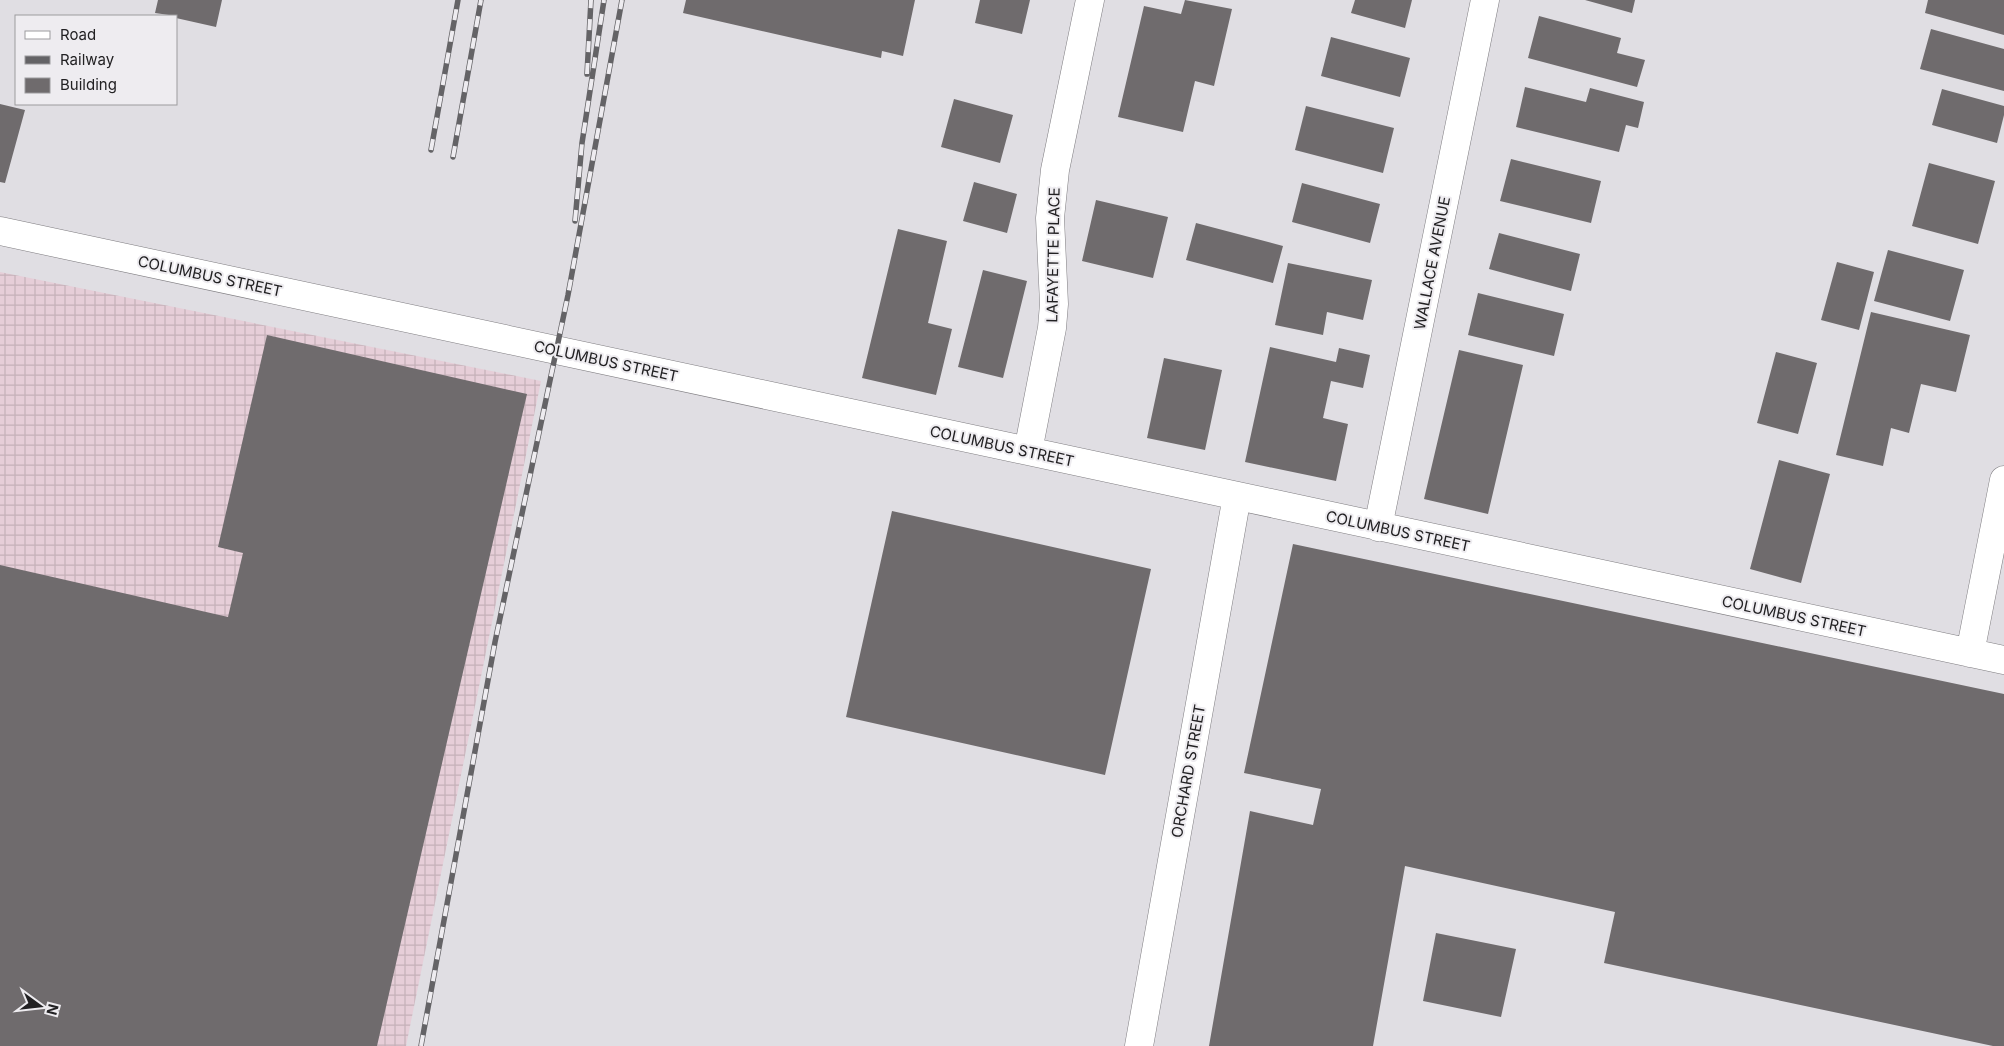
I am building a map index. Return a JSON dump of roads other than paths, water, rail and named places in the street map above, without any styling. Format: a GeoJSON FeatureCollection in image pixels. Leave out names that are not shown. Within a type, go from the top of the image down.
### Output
{"type":"FeatureCollection","features":[{"type":"Feature","properties":{"kind":"street","name":"LAFAYETTE PLACE"},"geometry":{"type":"LineString","coordinates":[[1028,451],[1052,328],[1054,304],[1050,218],[1055,170],[1090,0]]}},
{"type":"Feature","properties":{"kind":"street","name":"WALLACE AVENUE"},"geometry":{"type":"LineString","coordinates":[[1378,526],[1485,0]]}},
{"type":"Feature","properties":{"kind":"street","name":"COLUMBUS STREET"},"geometry":{"type":"LineString","coordinates":[[0,231],[2004,660]]}},
{"type":"Feature","properties":{"kind":"street"},"geometry":{"type":"LineString","coordinates":[[1970,653],[2004,480]]}},
{"type":"Feature","properties":{"kind":"street","name":"ORCHARD STREET"},"geometry":{"type":"LineString","coordinates":[[1139,1046],[1237,496]]}},
{"type":"Feature","properties":{"kind":"railway"},"geometry":{"type":"LineString","coordinates":[[431,150],[458,0]]}},
{"type":"Feature","properties":{"kind":"railway"},"geometry":{"type":"LineString","coordinates":[[453,157],[481,0]]}},
{"type":"Feature","properties":{"kind":"railway"},"geometry":{"type":"LineString","coordinates":[[587,74],[591,0]]}},
{"type":"Feature","properties":{"kind":"railway"},"geometry":{"type":"LineString","coordinates":[[575,221],[582,143],[604,0]]}},
{"type":"Feature","properties":{"kind":"railway"},"geometry":{"type":"LineString","coordinates":[[421,1046],[495,642],[568,295],[622,0]]}}]}
